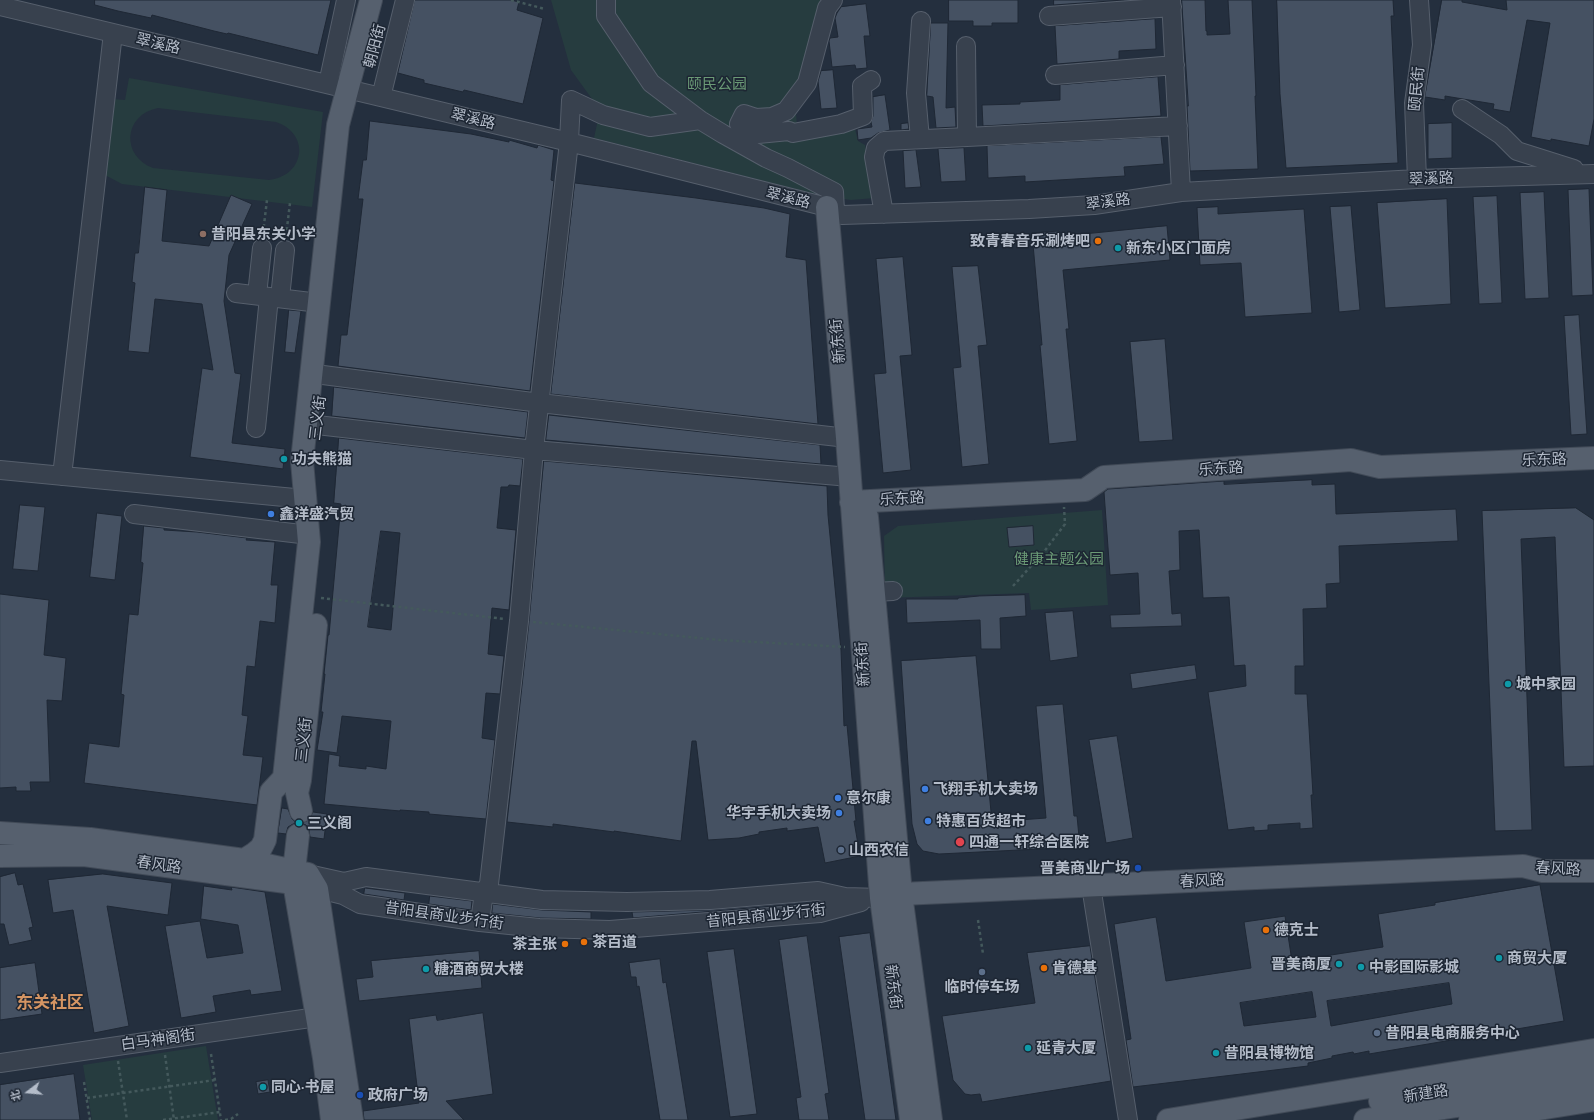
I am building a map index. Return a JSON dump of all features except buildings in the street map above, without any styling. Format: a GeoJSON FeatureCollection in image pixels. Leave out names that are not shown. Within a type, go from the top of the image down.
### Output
{"type":"FeatureCollection","features":[{"type":"Feature","properties":{"kind":"main road","name":"朝阳街"},"geometry":{"type":"LineString","coordinates":[[354,90],[357,58],[372,0]]}},
{"type":"Feature","properties":{"kind":"main road","name":"朝阳街"},"geometry":{"type":"LineString","coordinates":[[354,90],[371,62],[387,0]]}},
{"type":"Feature","properties":{"kind":"main road","name":"三义街"},"geometry":{"type":"LineString","coordinates":[[294,794],[310,542],[302,461],[338,125],[354,90]]}},
{"type":"Feature","properties":{"kind":"main road","name":"三义街"},"geometry":{"type":"LineString","coordinates":[[294,794],[300,780],[323,540],[314,460],[351,135],[354,90]]}},
{"type":"Feature","properties":{"kind":"main road","name":"新东街"},"geometry":{"type":"LineString","coordinates":[[835,211],[850,477],[859,502],[883,591],[891,896],[931,1120]]}},
{"type":"Feature","properties":{"kind":"main road","name":"新东街"},"geometry":{"type":"LineString","coordinates":[[835,211],[859,502],[862,648],[891,896],[911,1120]]}},
{"type":"Feature","properties":{"kind":"main road","name":"乐东路"},"geometry":{"type":"LineString","coordinates":[[859,502],[1086,490],[1104,477],[1351,460],[1380,467],[1594,458]]}},
{"type":"Feature","properties":{"kind":"main road","name":"三义街"},"geometry":{"type":"LineString","coordinates":[[244,860],[255,853],[265,840],[271,792],[294,794]]}},
{"type":"Feature","properties":{"kind":"main road","name":"春风路"},"geometry":{"type":"LineString","coordinates":[[0,833],[90,839],[244,860],[303,879]]}},
{"type":"Feature","properties":{"kind":"main road"},"geometry":{"type":"LineString","coordinates":[[298,836],[317,1017],[332,1120]]}},
{"type":"Feature","properties":{"kind":"main road","name":"春风路"},"geometry":{"type":"LineString","coordinates":[[0,856],[84,855],[303,879]]}},
{"type":"Feature","properties":{"kind":"main road","name":"春风路"},"geometry":{"type":"LineString","coordinates":[[1523,866],[1543,857],[1594,855]]}},
{"type":"Feature","properties":{"kind":"main road","name":"春风路"},"geometry":{"type":"LineString","coordinates":[[891,896],[1523,866],[1544,871],[1594,871]]}},
{"type":"Feature","properties":{"kind":"main road"},"geometry":{"type":"LineString","coordinates":[[303,879],[352,1120]]}},
{"type":"Feature","properties":{"kind":"main road"},"geometry":{"type":"LineString","coordinates":[[1168,1120],[1594,1050]]}},
{"type":"Feature","properties":{"kind":"main road","name":"新建路"},"geometry":{"type":"LineString","coordinates":[[1257,1120],[1594,1068]]}},
{"type":"Feature","properties":{"kind":"main road","name":"新建路"},"geometry":{"type":"LineString","coordinates":[[1365,1120],[1594,1085]]}},
{"type":"Feature","properties":{"kind":"main road"},"geometry":{"type":"LineString","coordinates":[[1470,1120],[1594,1100]]}},
{"type":"Feature","properties":{"kind":"street"},"geometry":{"type":"LineString","coordinates":[[346,0],[354,90]]}},
{"type":"Feature","properties":{"kind":"street"},"geometry":{"type":"LineString","coordinates":[[354,90],[405,0]]}},
{"type":"Feature","properties":{"kind":"street"},"geometry":{"type":"LineString","coordinates":[[606,0],[606,16],[650,83],[700,120],[766,158],[834,192],[835,211]]}},
{"type":"Feature","properties":{"kind":"street"},"geometry":{"type":"LineString","coordinates":[[833,0],[827,8],[807,83],[786,111],[772,117],[756,118],[744,114],[739,124],[758,134],[789,131],[793,133],[841,124],[863,116],[862,86],[871,80]]}},
{"type":"Feature","properties":{"kind":"street","name":"颐民街"},"geometry":{"type":"LineString","coordinates":[[1417,179],[1414,103],[1422,45],[1419,0]]}},
{"type":"Feature","properties":{"kind":"street"},"geometry":{"type":"LineString","coordinates":[[1049,16],[1172,3],[1181,192]]}},
{"type":"Feature","properties":{"kind":"street","name":"翠溪路"},"geometry":{"type":"LineString","coordinates":[[0,6],[569,142],[835,211],[884,214],[1094,205],[1181,192],[1417,179],[1593,174]]}},
{"type":"Feature","properties":{"kind":"street"},"geometry":{"type":"LineString","coordinates":[[920,139],[916,93],[921,21]]}},
{"type":"Feature","properties":{"kind":"street"},"geometry":{"type":"LineString","coordinates":[[62,476],[113,33]]}},
{"type":"Feature","properties":{"kind":"street"},"geometry":{"type":"LineString","coordinates":[[966,46],[967,137]]}},
{"type":"Feature","properties":{"kind":"street"},"geometry":{"type":"LineString","coordinates":[[1055,75],[1175,65]]}},
{"type":"Feature","properties":{"kind":"street"},"geometry":{"type":"LineString","coordinates":[[480,922],[484,892],[489,884],[519,621],[534,450],[569,142],[571,100],[603,115],[650,127],[700,120]]}},
{"type":"Feature","properties":{"kind":"street"},"geometry":{"type":"LineString","coordinates":[[1462,109],[1501,135],[1517,151],[1593,174]]}},
{"type":"Feature","properties":{"kind":"street"},"geometry":{"type":"LineString","coordinates":[[884,214],[874,157],[876,148],[884,141],[1178,126]]}},
{"type":"Feature","properties":{"kind":"street"},"geometry":{"type":"LineString","coordinates":[[256,428],[268,297],[262,248]]}},
{"type":"Feature","properties":{"kind":"street"},"geometry":{"type":"LineString","coordinates":[[268,297],[285,250]]}},
{"type":"Feature","properties":{"kind":"street"},"geometry":{"type":"LineString","coordinates":[[236,293],[319,303]]}},
{"type":"Feature","properties":{"kind":"street"},"geometry":{"type":"LineString","coordinates":[[323,375],[540,403],[847,438]]}},
{"type":"Feature","properties":{"kind":"street"},"geometry":{"type":"LineString","coordinates":[[318,425],[534,450],[850,477]]}},
{"type":"Feature","properties":{"kind":"street"},"geometry":{"type":"LineString","coordinates":[[0,470],[305,499]]}},
{"type":"Feature","properties":{"kind":"street"},"geometry":{"type":"LineString","coordinates":[[134,514],[309,535]]}},
{"type":"Feature","properties":{"kind":"street","name":"昔阳县商业步行街"},"geometry":{"type":"LineString","coordinates":[[303,879],[344,882],[366,876],[542,900],[627,902],[710,900],[818,891],[845,898],[891,896]]}},
{"type":"Feature","properties":{"kind":"street","name":"昔阳县商业步行街"},"geometry":{"type":"LineString","coordinates":[[303,879],[344,895],[360,904],[480,922],[538,928],[610,930],[820,912],[891,896]]}},
{"type":"Feature","properties":{"kind":"street"},"geometry":{"type":"LineString","coordinates":[[1092,886],[1128,1120]]}},
{"type":"Feature","properties":{"kind":"street","name":"白马神阁街"},"geometry":{"type":"LineString","coordinates":[[0,1063],[317,1017]]}},
{"type":"Feature","properties":{"kind":"path"},"geometry":{"type":"LineString","coordinates":[[511,0],[545,9]]}},
{"type":"Feature","properties":{"kind":"path"},"geometry":{"type":"LineString","coordinates":[[262,248],[267,200]]}},
{"type":"Feature","properties":{"kind":"path"},"geometry":{"type":"LineString","coordinates":[[285,250],[290,203]]}},
{"type":"Feature","properties":{"kind":"path"},"geometry":{"type":"LineString","coordinates":[[1013,586],[1043,553],[1065,524],[1064,491]]}},
{"type":"Feature","properties":{"kind":"path"},"geometry":{"type":"LineString","coordinates":[[318,597],[519,621],[720,640],[862,648]]}},
{"type":"Feature","properties":{"kind":"path"},"geometry":{"type":"LineString","coordinates":[[978,920],[983,954]]}},
{"type":"Feature","properties":{"kind":"path"},"geometry":{"type":"LineString","coordinates":[[162,1039],[174,1119]]}},
{"type":"Feature","properties":{"kind":"path"},"geometry":{"type":"LineString","coordinates":[[116,1046],[127,1120]]}},
{"type":"Feature","properties":{"kind":"path"},"geometry":{"type":"LineString","coordinates":[[211,1054],[221,1120]]}},
{"type":"Feature","properties":{"kind":"path"},"geometry":{"type":"LineString","coordinates":[[87,1098],[215,1080]]}},
{"type":"Feature","properties":{"kind":"path"},"geometry":{"type":"LineString","coordinates":[[84,1082],[90,1120]]}},
{"type":"Feature","properties":{"kind":"path"},"geometry":{"type":"LineString","coordinates":[[163,1120],[220,1112]]}},
{"type":"Feature","properties":{"kind":"path"},"geometry":{"type":"LineString","coordinates":[[226,1120],[231,1119],[238,1114]]}},
{"type":"Feature","properties":{"kind":"green space","name":"颐民公园"},"geometry":{"type":"Polygon","coordinates":[[[551,0],[836,0],[796,114],[798,135],[854,125],[858,141],[865,145],[875,198],[851,200],[823,196],[594,138],[600,110],[571,70],[551,0]]]}},
{"type":"Feature","properties":{"kind":"green space"},"geometry":{"type":"Polygon","coordinates":[[[129,78],[323,112],[312,207],[122,184],[105,175],[112,99],[125,100],[129,78]],[[158,108],[146,112],[138,119],[130,136],[131,146],[135,155],[153,168],[269,180],[281,177],[290,171],[296,163],[299,154],[299,145],[295,136],[287,128],[276,122],[158,108]]]}},
{"type":"Feature","properties":{"kind":"green space","name":"健康主题公园"},"geometry":{"type":"Polygon","coordinates":[[[1102,510],[1108,605],[1031,610],[1029,593],[885,598],[884,536],[898,526],[1102,510]]]}},
{"type":"Feature","properties":{"kind":"green space"},"geometry":{"type":"Polygon","coordinates":[[[206,1046],[218,1120],[92,1120],[83,1065],[206,1046]]]}},
{"type":"Feature","properties":{"kind":"place","name":"昔阳县东关小学"},"geometry":{"type":"Point","coordinates":[203,234]}},
{"type":"Feature","properties":{"kind":"place","name":"致青春音乐涮烤吧"},"geometry":{"type":"Point","coordinates":[1098,241]}},
{"type":"Feature","properties":{"kind":"place","name":"新东小区门面房"},"geometry":{"type":"Point","coordinates":[1118,248]}},
{"type":"Feature","properties":{"kind":"place","name":"功夫熊猫"},"geometry":{"type":"Point","coordinates":[284,459]}},
{"type":"Feature","properties":{"kind":"place","name":"鑫洋盛汽贸"},"geometry":{"type":"Point","coordinates":[271,514]}},
{"type":"Feature","properties":{"kind":"place","name":"城中家园"},"geometry":{"type":"Point","coordinates":[1508,684]}},
{"type":"Feature","properties":{"kind":"place","name":"飞翔手机大卖场"},"geometry":{"type":"Point","coordinates":[925,789]}},
{"type":"Feature","properties":{"kind":"place","name":"意尔康"},"geometry":{"type":"Point","coordinates":[838,798]}},
{"type":"Feature","properties":{"kind":"place","name":"华宇手机大卖场"},"geometry":{"type":"Point","coordinates":[839,813]}},
{"type":"Feature","properties":{"kind":"place","name":"特惠百货超市"},"geometry":{"type":"Point","coordinates":[928,821]}},
{"type":"Feature","properties":{"kind":"place","name":"三义阁"},"geometry":{"type":"Point","coordinates":[299,823]}},
{"type":"Feature","properties":{"kind":"place","name":"四通一轩综合医院"},"geometry":{"type":"Point","coordinates":[960,842]}},
{"type":"Feature","properties":{"kind":"place","name":"山西农信"},"geometry":{"type":"Point","coordinates":[841,850]}},
{"type":"Feature","properties":{"kind":"place","name":"晋美商业广场"},"geometry":{"type":"Point","coordinates":[1138,868]}},
{"type":"Feature","properties":{"kind":"place","name":"德克士"},"geometry":{"type":"Point","coordinates":[1266,930]}},
{"type":"Feature","properties":{"kind":"place","name":"茶百道"},"geometry":{"type":"Point","coordinates":[584,942]}},
{"type":"Feature","properties":{"kind":"place","name":"茶主张"},"geometry":{"type":"Point","coordinates":[565,944]}},
{"type":"Feature","properties":{"kind":"place","name":"商贸大厦"},"geometry":{"type":"Point","coordinates":[1499,958]}},
{"type":"Feature","properties":{"kind":"place","name":"晋美商厦"},"geometry":{"type":"Point","coordinates":[1339,964]}},
{"type":"Feature","properties":{"kind":"place","name":"中影国际影城"},"geometry":{"type":"Point","coordinates":[1361,967]}},
{"type":"Feature","properties":{"kind":"place","name":"肯德基"},"geometry":{"type":"Point","coordinates":[1044,968]}},
{"type":"Feature","properties":{"kind":"place","name":"糖酒商贸大楼"},"geometry":{"type":"Point","coordinates":[426,969]}},
{"type":"Feature","properties":{"kind":"place","name":"临时停车场"},"geometry":{"type":"Point","coordinates":[982,972]}},
{"type":"Feature","properties":{"kind":"place","name":"昔阳县电商服务中心"},"geometry":{"type":"Point","coordinates":[1377,1033]}},
{"type":"Feature","properties":{"kind":"place","name":"延青大厦"},"geometry":{"type":"Point","coordinates":[1028,1048]}},
{"type":"Feature","properties":{"kind":"place","name":"昔阳县博物馆"},"geometry":{"type":"Point","coordinates":[1216,1053]}},
{"type":"Feature","properties":{"kind":"place","name":"同心·书屋"},"geometry":{"type":"Point","coordinates":[263,1087]}},
{"type":"Feature","properties":{"kind":"place","name":"政府广场"},"geometry":{"type":"Point","coordinates":[360,1095]}},
{"type":"Feature","properties":{"kind":"district","name":"东关社区"},"geometry":{"type":"Point","coordinates":[50,1003]}}]}
